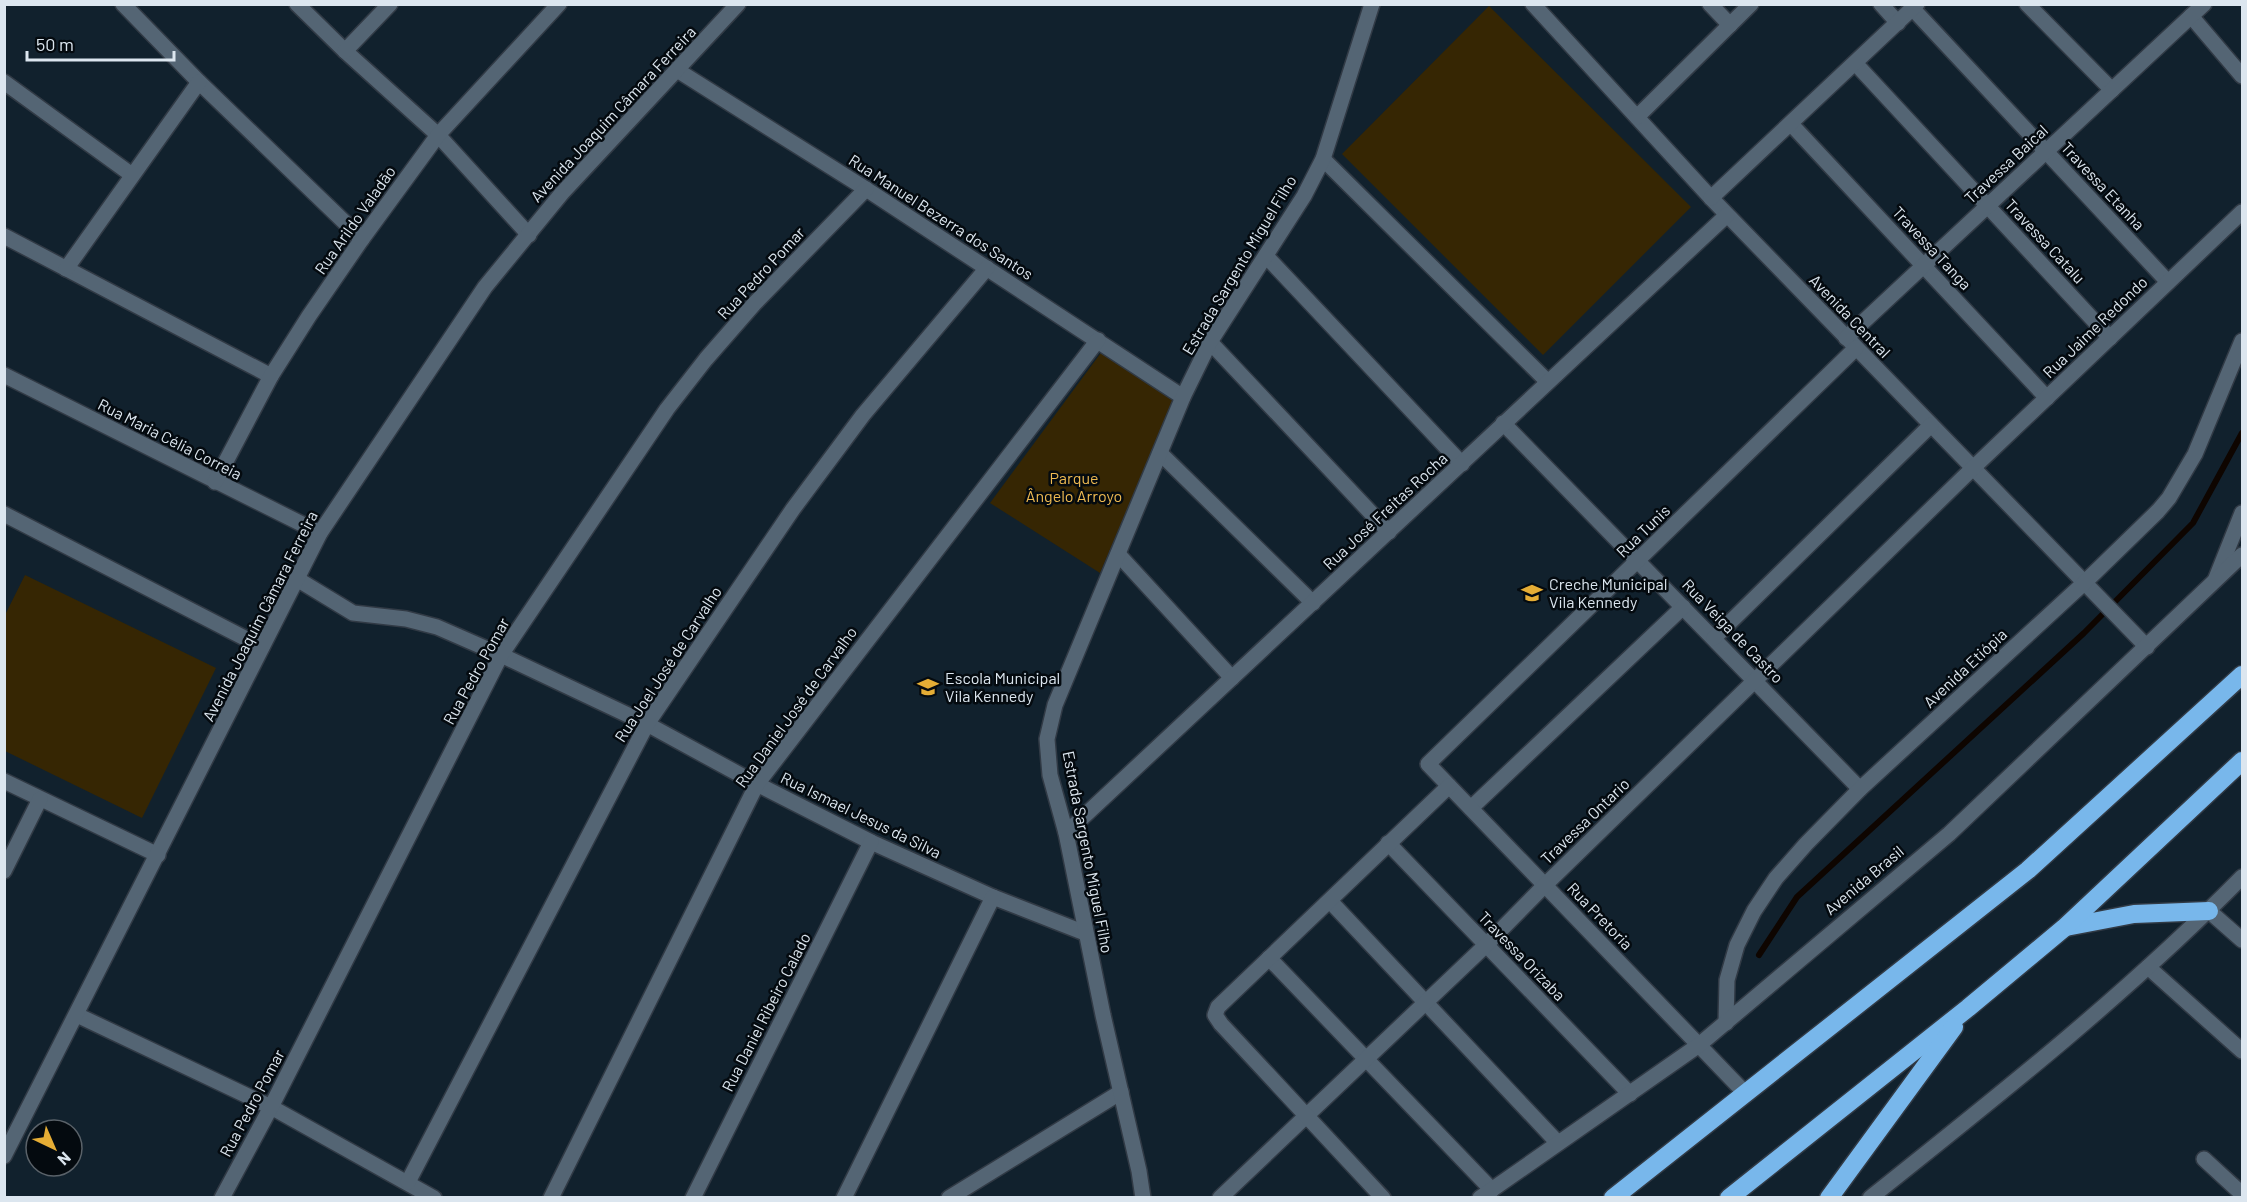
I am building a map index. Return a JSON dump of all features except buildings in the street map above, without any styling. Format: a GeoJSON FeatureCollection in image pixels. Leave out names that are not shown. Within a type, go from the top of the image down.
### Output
{"type":"FeatureCollection","features":[{"type":"Feature","properties":{"kind":"highway"},"geometry":{"type":"LineString","coordinates":[[1613,1197],[2028,870],[2242,675]]}},
{"type":"Feature","properties":{"kind":"highway"},"geometry":{"type":"LineString","coordinates":[[1729,1197],[1968,1008],[2064,928],[2242,763]]}},
{"type":"Feature","properties":{"kind":"highway"},"geometry":{"type":"LineString","coordinates":[[2064,928],[2134,914],[2209,910]]}},
{"type":"Feature","properties":{"kind":"highway"},"geometry":{"type":"LineString","coordinates":[[1829,1197],[1968,1008]]}},
{"type":"Feature","properties":{"kind":"street"},"geometry":{"type":"LineString","coordinates":[[123,4],[199,82],[362,239]]}},
{"type":"Feature","properties":{"kind":"street"},"geometry":{"type":"LineString","coordinates":[[297,4],[438,135],[529,235]]}},
{"type":"Feature","properties":{"kind":"street"},"geometry":{"type":"LineString","coordinates":[[345,51],[390,4]]}},
{"type":"Feature","properties":{"kind":"street","name":"Rua Arildo Valadão"},"geometry":{"type":"LineString","coordinates":[[215,482],[271,376],[362,239],[438,135],[559,4]]}},
{"type":"Feature","properties":{"kind":"street","name":"Avenida Joaquim Câmara Ferreira"},"geometry":{"type":"LineString","coordinates":[[4,1156],[320,534],[485,287],[562,193],[738,4]]}},
{"type":"Feature","properties":{"kind":"street","name":"Estrada Sargento Miguel Filho"},"geometry":{"type":"LineString","coordinates":[[1143,1197],[1085,933],[1066,833],[1050,775],[1047,740],[1055,705],[1183,397],[1210,342],[1304,195],[1323,159],[1372,4]]}},
{"type":"Feature","properties":{"kind":"street","name":"Avenida Central"},"geometry":{"type":"LineString","coordinates":[[1533,4],[1711,198],[2146,647]]}},
{"type":"Feature","properties":{"kind":"street"},"geometry":{"type":"LineString","coordinates":[[1710,4],[1730,25]]}},
{"type":"Feature","properties":{"kind":"street"},"geometry":{"type":"LineString","coordinates":[[1637,117],[1751,4]]}},
{"type":"Feature","properties":{"kind":"street"},"geometry":{"type":"LineString","coordinates":[[1881,4],[1898,23]]}},
{"type":"Feature","properties":{"kind":"street"},"geometry":{"type":"LineString","coordinates":[[2027,4],[2112,90]]}},
{"type":"Feature","properties":{"kind":"street","name":"Travessa Baical"},"geometry":{"type":"LineString","coordinates":[[1851,343],[1924,265],[2204,4]]}},
{"type":"Feature","properties":{"kind":"street"},"geometry":{"type":"LineString","coordinates":[[1711,198],[1915,7]]}},
{"type":"Feature","properties":{"kind":"street","name":"Travessa Etanha"},"geometry":{"type":"LineString","coordinates":[[1915,7],[2168,282]]}},
{"type":"Feature","properties":{"kind":"street"},"geometry":{"type":"LineString","coordinates":[[2191,16],[2242,76]]}},
{"type":"Feature","properties":{"kind":"street","name":"Travessa Catalu"},"geometry":{"type":"LineString","coordinates":[[1856,64],[2110,338]]}},
{"type":"Feature","properties":{"kind":"street","name":"Rua Manuel Bezerra dos Santos"},"geometry":{"type":"LineString","coordinates":[[677,70],[866,189],[1183,397]]}},
{"type":"Feature","properties":{"kind":"street"},"geometry":{"type":"LineString","coordinates":[[4,82],[132,176]]}},
{"type":"Feature","properties":{"kind":"street"},"geometry":{"type":"LineString","coordinates":[[66,269],[199,82]]}},
{"type":"Feature","properties":{"kind":"street","name":"Travessa Tanga"},"geometry":{"type":"LineString","coordinates":[[1791,124],[2047,398]]}},
{"type":"Feature","properties":{"kind":"street"},"geometry":{"type":"LineString","coordinates":[[1323,159],[1547,381]]}},
{"type":"Feature","properties":{"kind":"street","name":"Rua Pedro Pomar"},"geometry":{"type":"LineString","coordinates":[[222,1197],[271,1107],[501,655],[673,401],[754,304],[866,189]]}},
{"type":"Feature","properties":{"kind":"street","name":"Rua Jaime Redondo"},"geometry":{"type":"LineString","coordinates":[[1972,468],[2242,212]]}},
{"type":"Feature","properties":{"kind":"street","name":"Rua José Freitas Rocha"},"geometry":{"type":"LineString","coordinates":[[1066,833],[1462,464],[1547,381],[1728,215]]}},
{"type":"Feature","properties":{"kind":"street"},"geometry":{"type":"LineString","coordinates":[[4,236],[271,376]]}},
{"type":"Feature","properties":{"kind":"street"},"geometry":{"type":"LineString","coordinates":[[1266,256],[1462,464]]}},
{"type":"Feature","properties":{"kind":"street","name":"Rua Joel José de Carvalho"},"geometry":{"type":"LineString","coordinates":[[408,1182],[647,724],[793,509],[863,415],[987,268]]}},
{"type":"Feature","properties":{"kind":"street","name":"Rua Daniel José de Carvalho"},"geometry":{"type":"LineString","coordinates":[[551,1197],[757,784],[1098,340]]}},
{"type":"Feature","properties":{"kind":"street","name":"Avenida Etiópia"},"geometry":{"type":"LineString","coordinates":[[1726,1023],[1727,980],[1737,945],[1754,911],[1776,878],[1860,789],[2084,583],[2169,498],[2194,454],[2242,341]]}},
{"type":"Feature","properties":{"kind":"street"},"geometry":{"type":"LineString","coordinates":[[1210,342],[1389,532]]}},
{"type":"Feature","properties":{"kind":"street","name":"Rua Tunis"},"geometry":{"type":"LineString","coordinates":[[1428,764],[1638,560],[1851,343]]}},
{"type":"Feature","properties":{"kind":"street","name":"Rua Maria Célia Correia"},"geometry":{"type":"LineString","coordinates":[[4,375],[320,534]]}},
{"type":"Feature","properties":{"kind":"street","name":"Rua Veiga de Castro"},"geometry":{"type":"LineString","coordinates":[[1503,423],[1860,789]]}},
{"type":"Feature","properties":{"kind":"street"},"geometry":{"type":"LineString","coordinates":[[1714,638],[1931,425]]}},
{"type":"Feature","properties":{"kind":"street"},"geometry":{"type":"LineString","coordinates":[[1160,453],[1313,603]]}},
{"type":"Feature","properties":{"kind":"street","name":"Travessa Ontario"},"geometry":{"type":"LineString","coordinates":[[1220,1197],[1486,945],[1972,468]]}},
{"type":"Feature","properties":{"kind":"street"},"geometry":{"type":"LineString","coordinates":[[2215,581],[2242,513]]}},
{"type":"Feature","properties":{"kind":"street"},"geometry":{"type":"LineString","coordinates":[[5,517],[262,647]]}},
{"type":"Feature","properties":{"kind":"street"},"geometry":{"type":"LineString","coordinates":[[1118,554],[1232,678]]}},
{"type":"Feature","properties":{"kind":"street","name":"Avenida Brasil"},"geometry":{"type":"LineString","coordinates":[[1486,1194],[1699,1045],[1726,1023],[1949,834],[2242,555]]}},
{"type":"Feature","properties":{"kind":"street","name":"Rua Ismael Jesus da Silva"},"geometry":{"type":"LineString","coordinates":[[297,579],[353,612],[406,619],[437,627],[501,655],[647,724],[757,784],[872,842],[993,897],[1085,933]]}},
{"type":"Feature","properties":{"kind":"street"},"geometry":{"type":"LineString","coordinates":[[1471,808],[1683,606]]}},
{"type":"Feature","properties":{"kind":"street","name":"Rua Pretoria"},"geometry":{"type":"LineString","coordinates":[[1428,764],[1746,1094]]}},
{"type":"Feature","properties":{"kind":"street"},"geometry":{"type":"LineString","coordinates":[[4,781],[158,855]]}},
{"type":"Feature","properties":{"kind":"street"},"geometry":{"type":"LineString","coordinates":[[1383,1197],[1217,1018],[1216,1011],[1449,786]]}},
{"type":"Feature","properties":{"kind":"street"},"geometry":{"type":"LineString","coordinates":[[4,871],[40,799]]}},
{"type":"Feature","properties":{"kind":"street","name":"Rua Daniel Ribeiro Calado"},"geometry":{"type":"LineString","coordinates":[[693,1197],[872,842]]}},
{"type":"Feature","properties":{"kind":"street","name":"Travessa Orizaba"},"geometry":{"type":"LineString","coordinates":[[1388,843],[1630,1094]]}},
{"type":"Feature","properties":{"kind":"street"},"geometry":{"type":"LineString","coordinates":[[1870,1197],[2017,1079],[2148,967],[2242,877]]}},
{"type":"Feature","properties":{"kind":"street"},"geometry":{"type":"LineString","coordinates":[[844,1197],[993,897]]}},
{"type":"Feature","properties":{"kind":"street"},"geometry":{"type":"LineString","coordinates":[[1330,901],[1558,1143]]}},
{"type":"Feature","properties":{"kind":"street"},"geometry":{"type":"LineString","coordinates":[[2209,910],[2242,940]]}},
{"type":"Feature","properties":{"kind":"street"},"geometry":{"type":"LineString","coordinates":[[1269,958],[1365,1059],[1486,1194]]}},
{"type":"Feature","properties":{"kind":"street"},"geometry":{"type":"LineString","coordinates":[[2148,967],[2242,1051]]}},
{"type":"Feature","properties":{"kind":"street"},"geometry":{"type":"LineString","coordinates":[[77,1015],[271,1107],[434,1197]]}},
{"type":"Feature","properties":{"kind":"street"},"geometry":{"type":"LineString","coordinates":[[949,1197],[1121,1092]]}},
{"type":"Feature","properties":{"kind":"street"},"geometry":{"type":"LineString","coordinates":[[2204,1159],[2242,1194]]}},
{"type":"Feature","properties":{"kind":"green space"},"geometry":{"type":"Polygon","coordinates":[[[1489,6],[1691,207],[1543,355],[1342,154],[1489,6]]]}},
{"type":"Feature","properties":{"kind":"green space","name":"Parque Ângelo Arroyo"},"geometry":{"type":"Polygon","coordinates":[[[1103,350],[1174,401],[1100,573],[990,503],[1103,350]]]}},
{"type":"Feature","properties":{"kind":"green space"},"geometry":{"type":"Polygon","coordinates":[[[25,575],[216,668],[142,818],[5,751],[5,615],[25,575]]]}},
{"type":"Feature","properties":{"kind":"waterway"},"geometry":{"type":"LineString","coordinates":[[1759,955],[1797,897],[2084,633],[2193,523],[2242,433]]}},
{"type":"Feature","properties":{"kind":"place","name":"Creche Municipal Vila Kennedy"},"geometry":{"type":"Point","coordinates":[1532,593]}},
{"type":"Feature","properties":{"kind":"place","name":"Escola Municipal Vila Kennedy"},"geometry":{"type":"Point","coordinates":[928,687]}}]}
